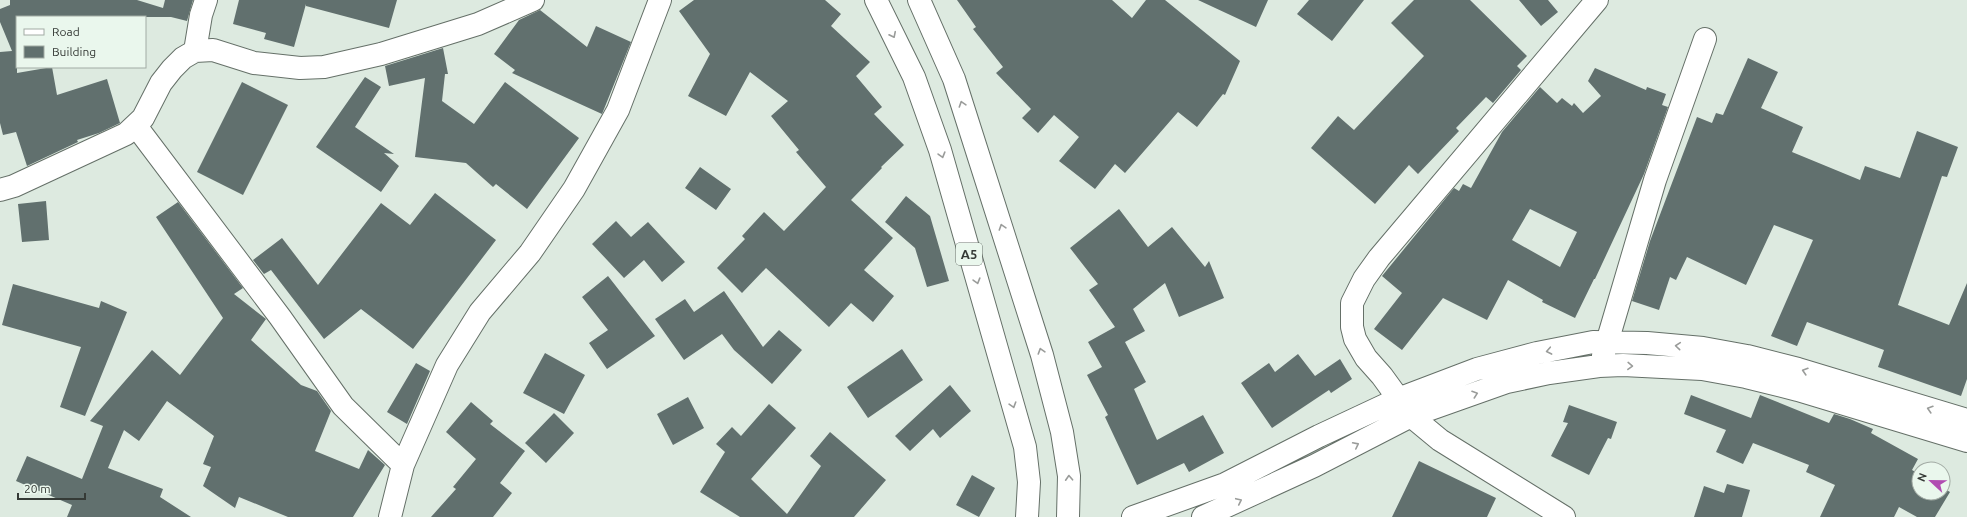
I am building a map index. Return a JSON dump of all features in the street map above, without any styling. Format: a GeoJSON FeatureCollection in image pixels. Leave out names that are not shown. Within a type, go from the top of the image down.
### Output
{"type":"FeatureCollection","features":[{"type":"Feature","properties":{"kind":"main road"},"geometry":{"type":"LineString","coordinates":[[195,51],[201,15],[206,0]]}},
{"type":"Feature","properties":{"kind":"main road"},"geometry":{"type":"LineString","coordinates":[[0,190],[14,186],[126,134],[143,118],[161,83],[184,58],[195,51],[213,50],[254,63],[300,68],[324,67],[380,54],[478,24],[533,0]]}},
{"type":"Feature","properties":{"kind":"main road"},"geometry":{"type":"LineString","coordinates":[[390,517],[403,465],[434,392],[464,336],[480,312],[530,253],[574,189],[618,110],[660,0]]}},
{"type":"Feature","properties":{"kind":"main road","name":"A5"},"geometry":{"type":"LineString","coordinates":[[876,0],[914,77],[940,150],[1025,447],[1029,482],[1027,517]]}},
{"type":"Feature","properties":{"kind":"main road"},"geometry":{"type":"LineString","coordinates":[[919,0],[954,79],[1042,355],[1062,432],[1069,476],[1068,517]]}},
{"type":"Feature","properties":{"kind":"main road"},"geometry":{"type":"LineString","coordinates":[[1564,517],[1440,440],[1404,408],[1382,376],[1366,358],[1355,339],[1352,326],[1352,303],[1364,279],[1388,246],[1597,0]]}},
{"type":"Feature","properties":{"kind":"main road"},"geometry":{"type":"LineString","coordinates":[[1599,366],[1609,342],[1655,180],[1705,39]]}},
{"type":"Feature","properties":{"kind":"main road"},"geometry":{"type":"LineString","coordinates":[[136,126],[280,317],[343,406],[403,465]]}},
{"type":"Feature","properties":{"kind":"main road"},"geometry":{"type":"LineString","coordinates":[[1203,517],[1314,466],[1404,408],[1477,369],[1593,342],[1647,343],[1703,348],[1747,356],[1798,369],[1967,420]]}},
{"type":"Feature","properties":{"kind":"main road"},"geometry":{"type":"LineString","coordinates":[[1133,517],[1225,484],[1319,436],[1404,408],[1549,372],[1599,366],[1623,365],[1702,369],[1746,377],[1798,390],[1967,441]]}},
{"type":"Feature","properties":{"kind":"building"},"geometry":{"type":"Polygon","coordinates":[[[10,0],[137,0],[163,8],[165,0],[193,0],[187,21],[171,17],[146,16],[16,16],[17,73],[52,68],[57,95],[107,79],[120,123],[99,133],[77,140],[78,142],[27,166],[16,132],[3,135],[0,123],[0,52],[12,51],[0,22],[0,9],[10,5],[10,0]]]}},
{"type":"Feature","properties":{"kind":"building"},"geometry":{"type":"Polygon","coordinates":[[[239,0],[397,0],[389,28],[306,6],[306,4],[294,47],[264,39],[266,33],[233,24],[239,0]]]}},
{"type":"Feature","properties":{"kind":"building"},"geometry":{"type":"Polygon","coordinates":[[[694,0],[825,0],[841,14],[831,26],[870,62],[856,76],[882,107],[874,114],[904,145],[881,167],[882,168],[851,200],[893,238],[864,270],[894,296],[873,322],[851,303],[829,327],[766,268],[742,293],[717,268],[745,239],[742,236],[764,212],[784,231],[826,187],[796,152],[799,150],[771,116],[788,101],[750,72],[726,116],[688,96],[710,54],[679,11],[694,0]]]}},
{"type":"Feature","properties":{"kind":"building"},"geometry":{"type":"Polygon","coordinates":[[[957,0],[1112,0],[1132,18],[1146,0],[1165,0],[1240,61],[1225,95],[1223,94],[1197,127],[1178,112],[1125,173],[1115,164],[1095,189],[1059,161],[1079,137],[1054,115],[1038,133],[1022,118],[1031,109],[996,73],[1003,67],[973,29],[976,27],[957,0]]]}},
{"type":"Feature","properties":{"kind":"building"},"geometry":{"type":"Polygon","coordinates":[[[1198,0],[1268,0],[1256,27],[1198,0]]]}},
{"type":"Feature","properties":{"kind":"building"},"geometry":{"type":"Polygon","coordinates":[[[1309,0],[1364,0],[1332,41],[1297,14],[1309,0]]]}},
{"type":"Feature","properties":{"kind":"building"},"geometry":{"type":"Polygon","coordinates":[[[1414,0],[1470,0],[1527,56],[1517,66],[1521,70],[1493,103],[1486,97],[1456,128],[1459,131],[1418,174],[1409,165],[1375,204],[1311,148],[1338,116],[1354,130],[1424,56],[1391,23],[1414,0]]]}},
{"type":"Feature","properties":{"kind":"building"},"geometry":{"type":"Polygon","coordinates":[[[1519,0],[1548,0],[1558,12],[1541,26],[1519,0]]]}},
{"type":"Feature","properties":{"kind":"building"},"geometry":{"type":"Polygon","coordinates":[[[540,10],[587,47],[596,26],[631,42],[602,114],[512,73],[515,70],[494,54],[519,20],[540,10]]]}},
{"type":"Feature","properties":{"kind":"building"},"geometry":{"type":"Polygon","coordinates":[[[443,48],[448,74],[445,74],[442,101],[474,124],[505,82],[579,138],[527,209],[496,184],[493,187],[466,163],[415,157],[425,78],[389,86],[385,66],[443,48]]]}},
{"type":"Feature","properties":{"kind":"building"},"geometry":{"type":"Polygon","coordinates":[[[1748,58],[1778,72],[1761,108],[1803,127],[1792,152],[1860,180],[1865,166],[1900,178],[1917,131],[1958,147],[1947,177],[1942,176],[1898,305],[1949,325],[1967,283],[1967,379],[1961,396],[1878,367],[1884,350],[1807,322],[1797,346],[1771,336],[1813,240],[1774,225],[1746,285],[1687,257],[1676,280],[1670,277],[1659,310],[1632,301],[1650,241],[1697,117],[1712,123],[1716,113],[1723,115],[1748,58]]]}},
{"type":"Feature","properties":{"kind":"building"},"geometry":{"type":"Polygon","coordinates":[[[1595,68],[1646,90],[1647,87],[1666,94],[1662,105],[1668,107],[1644,174],[1575,318],[1542,302],[1543,300],[1508,280],[1487,320],[1443,298],[1402,350],[1374,329],[1402,293],[1382,276],[1454,188],[1459,191],[1463,184],[1471,188],[1502,132],[1540,87],[1557,103],[1562,98],[1572,106],[1574,103],[1583,113],[1601,96],[1588,81],[1595,68]],[[1530,209],[1512,240],[1560,267],[1577,232],[1530,209]]]}},
{"type":"Feature","properties":{"kind":"building"},"geometry":{"type":"Polygon","coordinates":[[[365,77],[381,87],[355,127],[394,154],[384,153],[399,166],[381,192],[316,147],[365,77]]]}},
{"type":"Feature","properties":{"kind":"building"},"geometry":{"type":"Polygon","coordinates":[[[242,82],[288,105],[243,195],[197,172],[242,82]]]}},
{"type":"Feature","properties":{"kind":"building"},"geometry":{"type":"Polygon","coordinates":[[[700,167],[731,189],[716,210],[685,188],[700,167]]]}},
{"type":"Feature","properties":{"kind":"building"},"geometry":{"type":"Polygon","coordinates":[[[435,193],[496,240],[413,349],[361,309],[324,339],[271,270],[264,274],[253,260],[282,238],[318,285],[381,203],[410,225],[435,193]]]}},
{"type":"Feature","properties":{"kind":"building"},"geometry":{"type":"Polygon","coordinates":[[[906,196],[930,216],[949,281],[927,287],[915,248],[885,222],[906,196]]]}},
{"type":"Feature","properties":{"kind":"building"},"geometry":{"type":"Polygon","coordinates":[[[46,201],[49,240],[22,242],[18,204],[46,201]]]}},
{"type":"Feature","properties":{"kind":"building"},"geometry":{"type":"Polygon","coordinates":[[[178,202],[243,288],[234,294],[266,319],[251,340],[301,385],[317,391],[331,411],[315,451],[359,469],[368,450],[385,465],[353,517],[288,517],[239,497],[235,508],[203,486],[211,467],[203,464],[214,436],[167,401],[139,441],[124,430],[108,468],[163,489],[160,497],[191,517],[67,517],[72,505],[16,481],[27,456],[82,479],[103,426],[90,421],[152,350],[180,375],[223,318],[156,217],[178,202]]]}},
{"type":"Feature","properties":{"kind":"building"},"geometry":{"type":"Polygon","coordinates":[[[1119,209],[1148,247],[1172,227],[1205,267],[1209,261],[1224,298],[1179,317],[1165,283],[1133,309],[1145,331],[1125,342],[1146,382],[1134,389],[1157,440],[1203,415],[1224,453],[1189,472],[1184,463],[1137,485],[1105,417],[1108,415],[1087,375],[1102,367],[1088,342],[1115,327],[1089,290],[1098,284],[1070,248],[1119,209]]]}},
{"type":"Feature","properties":{"kind":"building"},"geometry":{"type":"Polygon","coordinates":[[[616,221],[631,237],[648,222],[685,262],[662,282],[644,260],[624,278],[592,244],[616,221]]]}},
{"type":"Feature","properties":{"kind":"building"},"geometry":{"type":"Polygon","coordinates":[[[608,276],[655,336],[607,369],[589,343],[608,330],[582,297],[608,276]]]}},
{"type":"Feature","properties":{"kind":"building"},"geometry":{"type":"Polygon","coordinates":[[[13,284],[99,308],[101,301],[127,312],[85,416],[60,407],[81,347],[2,325],[13,284]]]}},
{"type":"Feature","properties":{"kind":"building"},"geometry":{"type":"Polygon","coordinates":[[[724,291],[763,347],[779,330],[802,350],[772,384],[734,350],[722,334],[684,360],[655,319],[685,299],[694,312],[724,291]]]}},
{"type":"Feature","properties":{"kind":"building"},"geometry":{"type":"Polygon","coordinates":[[[902,349],[923,380],[868,418],[847,387],[902,349]]]}},
{"type":"Feature","properties":{"kind":"building"},"geometry":{"type":"Polygon","coordinates":[[[545,353],[585,375],[564,414],[523,393],[545,353]]]}},
{"type":"Feature","properties":{"kind":"building"},"geometry":{"type":"Polygon","coordinates":[[[1298,354],[1315,376],[1340,359],[1352,379],[1331,393],[1329,390],[1272,428],[1241,383],[1269,363],[1275,372],[1298,354]]]}},
{"type":"Feature","properties":{"kind":"building"},"geometry":{"type":"Polygon","coordinates":[[[416,363],[430,371],[407,424],[387,412],[416,363]]]}},
{"type":"Feature","properties":{"kind":"building"},"geometry":{"type":"Polygon","coordinates":[[[950,385],[971,411],[940,438],[933,429],[910,451],[895,436],[950,385]]]}},
{"type":"Feature","properties":{"kind":"building"},"geometry":{"type":"Polygon","coordinates":[[[1691,395],[1751,418],[1760,395],[1829,423],[1834,414],[1850,419],[1873,429],[1871,433],[1918,459],[1917,461],[1911,461],[1911,501],[1945,501],[1935,517],[1917,517],[1899,507],[1894,517],[1820,517],[1835,485],[1806,472],[1809,465],[1753,443],[1743,464],[1716,452],[1726,430],[1684,414],[1691,395]]]}},
{"type":"Feature","properties":{"kind":"building"},"geometry":{"type":"Polygon","coordinates":[[[688,397],[704,428],[673,445],[657,414],[688,397]]]}},
{"type":"Feature","properties":{"kind":"building"},"geometry":{"type":"Polygon","coordinates":[[[471,402],[493,421],[490,424],[525,451],[500,483],[512,493],[493,517],[431,517],[456,489],[453,487],[476,459],[446,432],[471,402]]]}},
{"type":"Feature","properties":{"kind":"building"},"geometry":{"type":"Polygon","coordinates":[[[769,404],[796,428],[751,479],[787,514],[821,466],[810,456],[830,432],[886,480],[854,517],[740,517],[700,492],[725,452],[716,444],[732,427],[741,436],[769,404]]]}},
{"type":"Feature","properties":{"kind":"building"},"geometry":{"type":"Polygon","coordinates":[[[1569,405],[1617,422],[1611,439],[1608,438],[1589,475],[1551,456],[1568,423],[1563,422],[1569,405]]]}},
{"type":"Feature","properties":{"kind":"building"},"geometry":{"type":"Polygon","coordinates":[[[554,413],[574,433],[546,463],[525,443],[554,413]]]}},
{"type":"Feature","properties":{"kind":"building"},"geometry":{"type":"Polygon","coordinates":[[[1419,461],[1496,498],[1487,517],[1392,517],[1419,461]]]}},
{"type":"Feature","properties":{"kind":"building"},"geometry":{"type":"Polygon","coordinates":[[[972,475],[995,488],[979,517],[956,505],[972,475]]]}},
{"type":"Feature","properties":{"kind":"building"},"geometry":{"type":"Polygon","coordinates":[[[1727,484],[1750,490],[1742,517],[1694,517],[1704,486],[1724,493],[1727,484]]]}}]}
